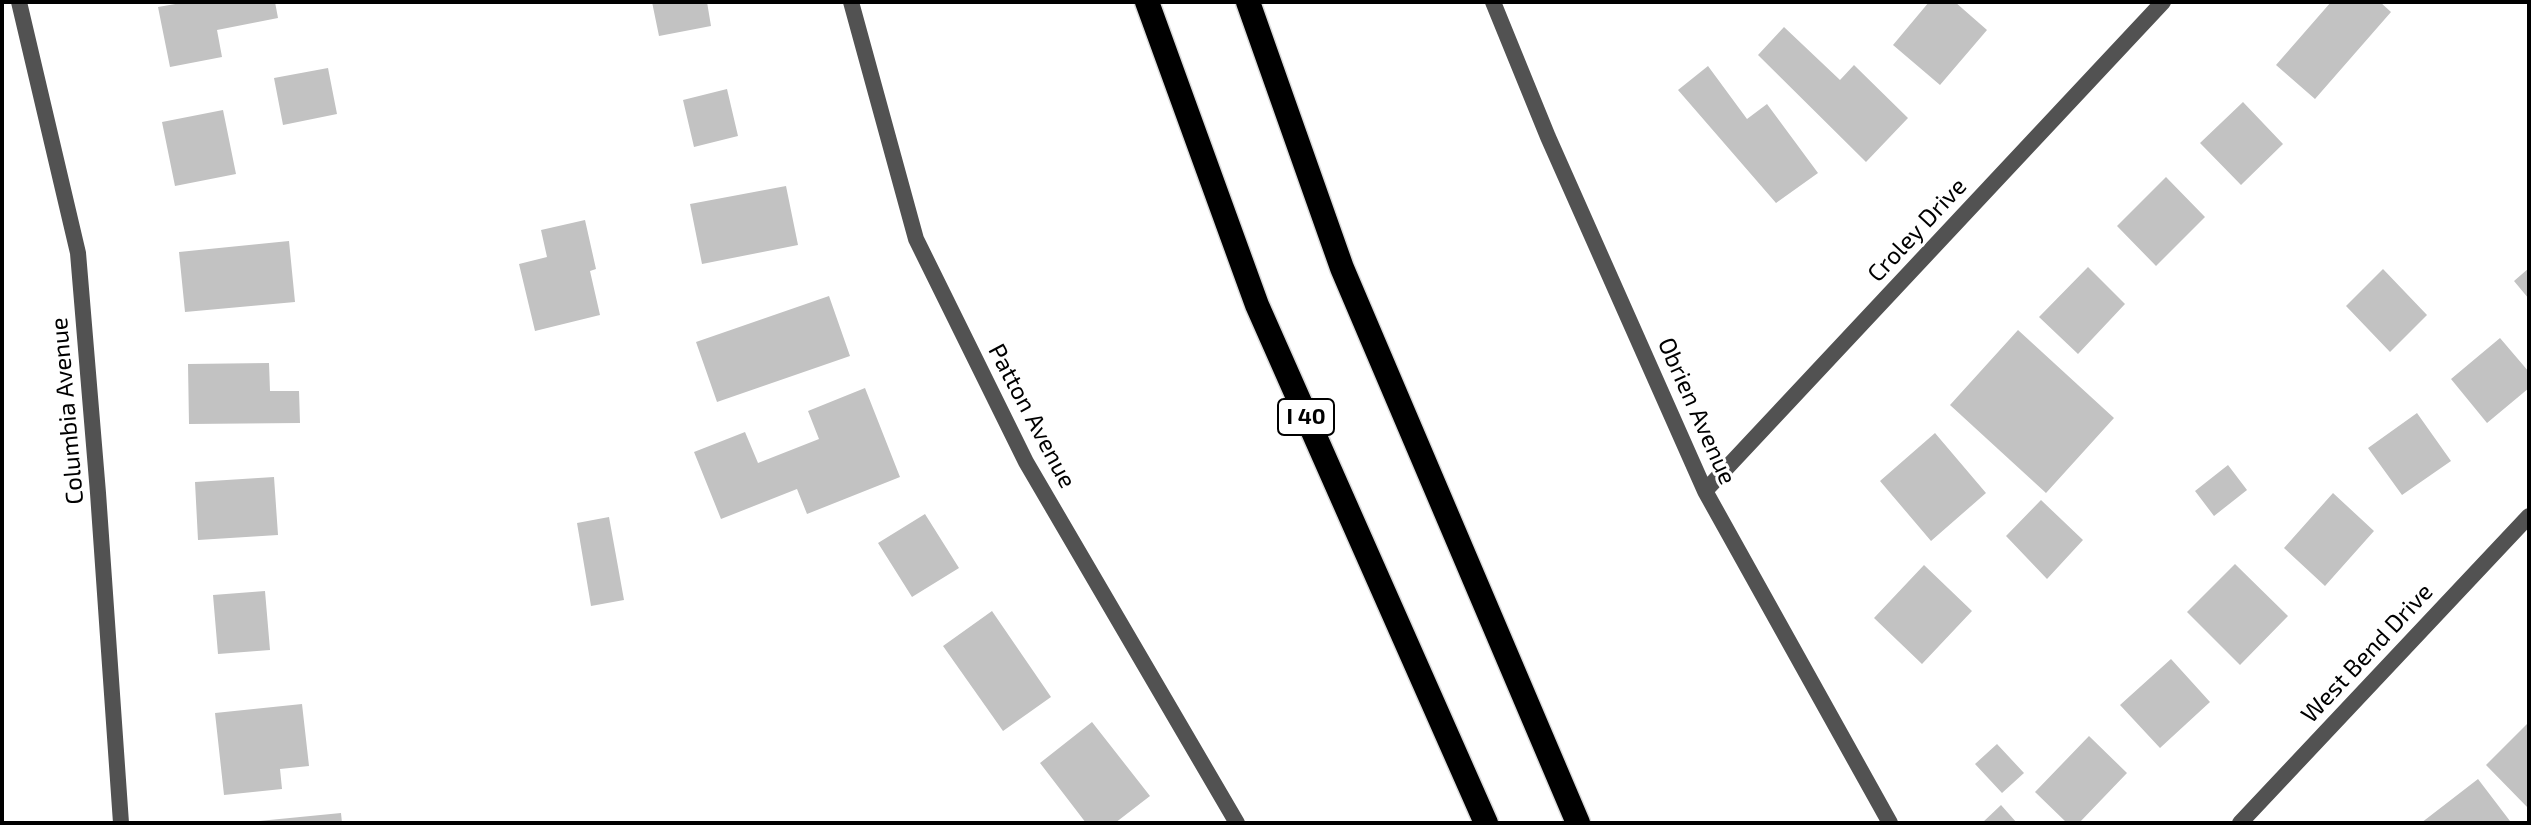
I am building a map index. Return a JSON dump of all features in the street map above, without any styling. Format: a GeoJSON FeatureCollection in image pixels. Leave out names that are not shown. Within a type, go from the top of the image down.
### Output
{"type":"FeatureCollection","features":[{"type":"Feature","properties":{"kind":"highway","name":"I 40"},"geometry":{"type":"LineString","coordinates":[[1147,2],[1257,305],[1486,823]]}},
{"type":"Feature","properties":{"kind":"highway"},"geometry":{"type":"LineString","coordinates":[[1248,2],[1342,268],[1578,823]]}},
{"type":"Feature","properties":{"kind":"street","name":"Columbia Avenue"},"geometry":{"type":"LineString","coordinates":[[19,2],[78,253],[121,823]]}},
{"type":"Feature","properties":{"kind":"street","name":"Patton Avenue"},"geometry":{"type":"LineString","coordinates":[[851,2],[916,239],[1026,462],[1237,823]]}},
{"type":"Feature","properties":{"kind":"street","name":"Obrien Avenue"},"geometry":{"type":"LineString","coordinates":[[1493,2],[1548,137],[1705,491],[1890,823]]}},
{"type":"Feature","properties":{"kind":"street","name":"Croley Drive"},"geometry":{"type":"LineString","coordinates":[[1705,491],[2163,2]]}},
{"type":"Feature","properties":{"kind":"street","name":"West Bend Drive"},"geometry":{"type":"LineString","coordinates":[[2240,823],[2529,516]]}},
{"type":"Feature","properties":{"kind":"building"},"geometry":{"type":"Polygon","coordinates":[[[187,2],[275,2],[278,18],[217,30],[222,57],[170,67],[158,7],[187,2]]]}},
{"type":"Feature","properties":{"kind":"building"},"geometry":{"type":"Polygon","coordinates":[[[652,2],[707,2],[711,26],[659,36],[652,2]]]}},
{"type":"Feature","properties":{"kind":"building"},"geometry":{"type":"Polygon","coordinates":[[[1929,2],[1955,2],[1987,30],[1940,85],[1893,45],[1929,2]]]}},
{"type":"Feature","properties":{"kind":"building"},"geometry":{"type":"Polygon","coordinates":[[[2331,2],[2380,2],[2391,12],[2315,99],[2276,65],[2331,2]]]}},
{"type":"Feature","properties":{"kind":"building"},"geometry":{"type":"Polygon","coordinates":[[[1784,27],[1840,80],[1854,65],[1908,118],[1866,162],[1758,55],[1784,27]]]}},
{"type":"Feature","properties":{"kind":"building"},"geometry":{"type":"Polygon","coordinates":[[[1708,66],[1747,119],[1767,104],[1818,173],[1776,203],[1678,90],[1708,66]]]}},
{"type":"Feature","properties":{"kind":"building"},"geometry":{"type":"Polygon","coordinates":[[[328,68],[337,114],[283,125],[274,78],[328,68]]]}},
{"type":"Feature","properties":{"kind":"building"},"geometry":{"type":"Polygon","coordinates":[[[727,89],[738,136],[694,147],[683,100],[727,89]]]}},
{"type":"Feature","properties":{"kind":"building"},"geometry":{"type":"Polygon","coordinates":[[[2243,102],[2283,144],[2241,185],[2200,143],[2243,102]]]}},
{"type":"Feature","properties":{"kind":"building"},"geometry":{"type":"Polygon","coordinates":[[[223,110],[236,174],[175,186],[162,122],[223,110]]]}},
{"type":"Feature","properties":{"kind":"building"},"geometry":{"type":"Polygon","coordinates":[[[2166,177],[2205,217],[2156,266],[2117,226],[2166,177]]]}},
{"type":"Feature","properties":{"kind":"building"},"geometry":{"type":"Polygon","coordinates":[[[786,186],[798,245],[702,264],[690,204],[786,186]]]}},
{"type":"Feature","properties":{"kind":"building"},"geometry":{"type":"Polygon","coordinates":[[[585,220],[596,269],[590,271],[600,315],[535,331],[519,264],[547,257],[541,230],[585,220]]]}},
{"type":"Feature","properties":{"kind":"building"},"geometry":{"type":"Polygon","coordinates":[[[289,241],[295,302],[185,312],[179,252],[289,241]]]}},
{"type":"Feature","properties":{"kind":"building"},"geometry":{"type":"Polygon","coordinates":[[[2088,267],[2125,304],[2078,354],[2039,317],[2088,267]]]}},
{"type":"Feature","properties":{"kind":"building"},"geometry":{"type":"Polygon","coordinates":[[[2529,268],[2529,299],[2514,281],[2529,268]]]}},
{"type":"Feature","properties":{"kind":"building"},"geometry":{"type":"Polygon","coordinates":[[[2383,269],[2427,315],[2390,352],[2346,306],[2383,269]]]}},
{"type":"Feature","properties":{"kind":"building"},"geometry":{"type":"Polygon","coordinates":[[[829,296],[850,356],[717,402],[696,342],[829,296]]]}},
{"type":"Feature","properties":{"kind":"building"},"geometry":{"type":"Polygon","coordinates":[[[2018,330],[2114,418],[2046,493],[1950,405],[2018,330]]]}},
{"type":"Feature","properties":{"kind":"building"},"geometry":{"type":"Polygon","coordinates":[[[2500,338],[2529,372],[2529,388],[2487,423],[2451,379],[2500,338]]]}},
{"type":"Feature","properties":{"kind":"building"},"geometry":{"type":"Polygon","coordinates":[[[269,363],[270,391],[299,391],[300,423],[189,424],[188,364],[269,363]]]}},
{"type":"Feature","properties":{"kind":"building"},"geometry":{"type":"Polygon","coordinates":[[[865,388],[900,477],[807,514],[797,489],[721,519],[694,452],[745,432],[758,463],[819,439],[808,411],[865,388]]]}},
{"type":"Feature","properties":{"kind":"building"},"geometry":{"type":"Polygon","coordinates":[[[2417,413],[2451,461],[2402,495],[2368,448],[2417,413]]]}},
{"type":"Feature","properties":{"kind":"building"},"geometry":{"type":"Polygon","coordinates":[[[1935,433],[1986,493],[1931,541],[1880,481],[1935,433]]]}},
{"type":"Feature","properties":{"kind":"building"},"geometry":{"type":"Polygon","coordinates":[[[2228,465],[2247,490],[2214,516],[2195,491],[2228,465]]]}},
{"type":"Feature","properties":{"kind":"building"},"geometry":{"type":"Polygon","coordinates":[[[274,477],[278,535],[198,540],[195,482],[274,477]]]}},
{"type":"Feature","properties":{"kind":"building"},"geometry":{"type":"Polygon","coordinates":[[[2333,493],[2374,531],[2325,586],[2284,548],[2333,493]]]}},
{"type":"Feature","properties":{"kind":"building"},"geometry":{"type":"Polygon","coordinates":[[[2041,500],[2083,540],[2047,579],[2006,536],[2041,500]]]}},
{"type":"Feature","properties":{"kind":"building"},"geometry":{"type":"Polygon","coordinates":[[[925,514],[959,568],[912,597],[878,543],[925,514]]]}},
{"type":"Feature","properties":{"kind":"building"},"geometry":{"type":"Polygon","coordinates":[[[609,517],[624,600],[591,606],[577,523],[609,517]]]}},
{"type":"Feature","properties":{"kind":"building"},"geometry":{"type":"Polygon","coordinates":[[[2235,564],[2288,616],[2240,665],[2187,612],[2235,564]]]}},
{"type":"Feature","properties":{"kind":"building"},"geometry":{"type":"Polygon","coordinates":[[[1924,565],[1972,611],[1922,664],[1874,618],[1924,565]]]}},
{"type":"Feature","properties":{"kind":"building"},"geometry":{"type":"Polygon","coordinates":[[[265,591],[270,650],[218,654],[213,595],[265,591]]]}},
{"type":"Feature","properties":{"kind":"building"},"geometry":{"type":"Polygon","coordinates":[[[992,611],[1051,697],[1003,731],[943,646],[992,611]]]}},
{"type":"Feature","properties":{"kind":"building"},"geometry":{"type":"Polygon","coordinates":[[[2171,659],[2210,702],[2160,748],[2120,705],[2171,659]]]}},
{"type":"Feature","properties":{"kind":"building"},"geometry":{"type":"Polygon","coordinates":[[[302,704],[309,766],[280,769],[282,789],[224,795],[215,713],[302,704]]]}},
{"type":"Feature","properties":{"kind":"building"},"geometry":{"type":"Polygon","coordinates":[[[1092,722],[1150,796],[1115,823],[1086,823],[1040,763],[1092,722]]]}},
{"type":"Feature","properties":{"kind":"building"},"geometry":{"type":"Polygon","coordinates":[[[2529,722],[2529,809],[2486,765],[2529,722]]]}},
{"type":"Feature","properties":{"kind":"building"},"geometry":{"type":"Polygon","coordinates":[[[2089,736],[2127,773],[2079,823],[2067,823],[2035,792],[2089,736]]]}},
{"type":"Feature","properties":{"kind":"building"},"geometry":{"type":"Polygon","coordinates":[[[1997,744],[2024,773],[2002,793],[1975,764],[1997,744]]]}},
{"type":"Feature","properties":{"kind":"building"},"geometry":{"type":"Polygon","coordinates":[[[2478,779],[2510,821],[2421,823],[2478,779]]]}},
{"type":"Feature","properties":{"kind":"building"},"geometry":{"type":"Polygon","coordinates":[[[2001,805],[2017,823],[1982,823],[2001,805]]]}},
{"type":"Feature","properties":{"kind":"building"},"geometry":{"type":"Polygon","coordinates":[[[341,813],[342,823],[259,823],[259,821],[341,813]]]}}]}
